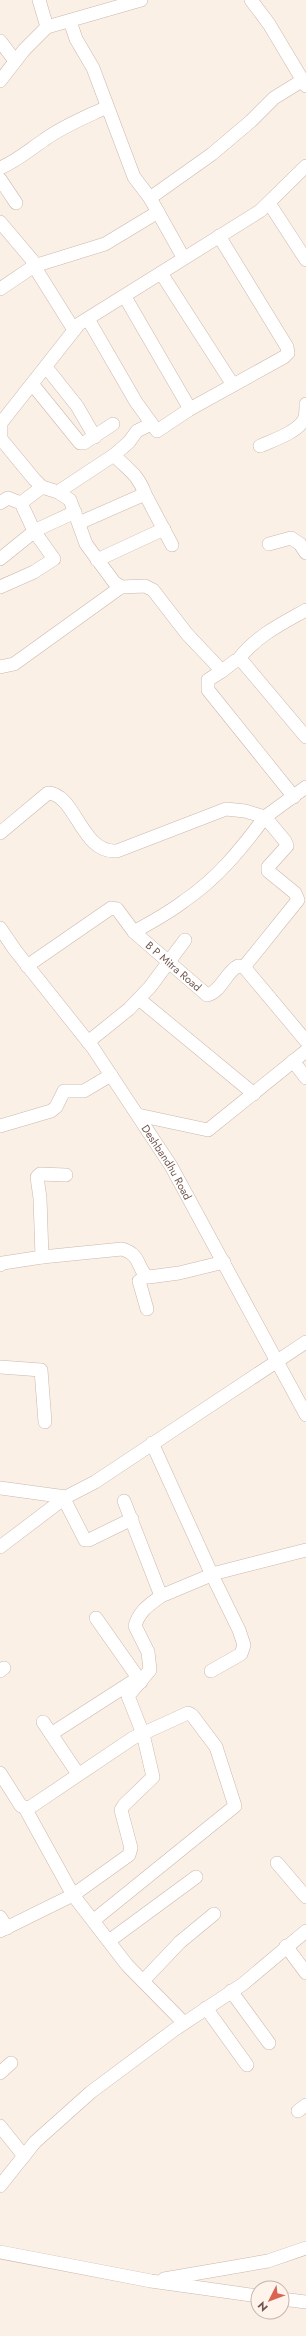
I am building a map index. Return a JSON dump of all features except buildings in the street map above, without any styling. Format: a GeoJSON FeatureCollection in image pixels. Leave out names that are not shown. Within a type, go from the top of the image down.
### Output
{"type":"FeatureCollection","features":[{"type":"Feature","properties":{"kind":"street"},"geometry":{"type":"LineString","coordinates":[[39,0],[47,27]]}},
{"type":"Feature","properties":{"kind":"street"},"geometry":{"type":"LineString","coordinates":[[0,81],[15,61],[47,27],[141,0]]}},
{"type":"Feature","properties":{"kind":"street"},"geometry":{"type":"LineString","coordinates":[[150,198],[212,154],[251,121],[274,98],[305,83],[269,24],[251,0]]}},
{"type":"Feature","properties":{"kind":"street"},"geometry":{"type":"LineString","coordinates":[[70,21],[76,39],[93,68],[134,176],[150,198],[183,257]]}},
{"type":"Feature","properties":{"kind":"street"},"geometry":{"type":"LineString","coordinates":[[0,41],[15,61]]}},
{"type":"Feature","properties":{"kind":"street"},"geometry":{"type":"LineString","coordinates":[[0,168],[16,161],[44,140],[70,124],[107,107]]}},
{"type":"Feature","properties":{"kind":"street"},"geometry":{"type":"LineString","coordinates":[[121,587],[114,582],[86,544],[70,500],[58,492],[42,487],[3,447],[1,439],[1,423],[33,385],[79,324],[125,297],[183,257],[260,211],[306,166]]}},
{"type":"Feature","properties":{"kind":"street"},"geometry":{"type":"LineString","coordinates":[[0,179],[16,203]]}},
{"type":"Feature","properties":{"kind":"street"},"geometry":{"type":"LineString","coordinates":[[269,203],[306,260]]}},
{"type":"Feature","properties":{"kind":"street"},"geometry":{"type":"LineString","coordinates":[[0,289],[34,266],[105,244],[158,212]]}},
{"type":"Feature","properties":{"kind":"street"},"geometry":{"type":"LineString","coordinates":[[0,222],[33,262],[34,266],[74,330]]}},
{"type":"Feature","properties":{"kind":"street"},"geometry":{"type":"LineString","coordinates":[[88,320],[154,430],[160,430],[190,409],[284,357],[288,350],[219,236]]}},
{"type":"Feature","properties":{"kind":"street"},"geometry":{"type":"LineString","coordinates":[[161,272],[233,385]]}},
{"type":"Feature","properties":{"kind":"street"},"geometry":{"type":"LineString","coordinates":[[125,297],[190,409]]}},
{"type":"Feature","properties":{"kind":"street"},"geometry":{"type":"LineString","coordinates":[[46,367],[77,406],[95,437]]}},
{"type":"Feature","properties":{"kind":"street"},"geometry":{"type":"LineString","coordinates":[[33,385],[80,443],[84,443],[95,437],[113,424]]}},
{"type":"Feature","properties":{"kind":"street"},"geometry":{"type":"LineString","coordinates":[[260,446],[303,426],[306,404]]}},
{"type":"Feature","properties":{"kind":"street"},"geometry":{"type":"LineString","coordinates":[[58,492],[114,455],[129,442],[137,431],[151,424]]}},
{"type":"Feature","properties":{"kind":"street"},"geometry":{"type":"LineString","coordinates":[[114,455],[128,470],[138,476],[145,494],[172,545]]}},
{"type":"Feature","properties":{"kind":"street"},"geometry":{"type":"LineString","coordinates":[[21,503],[42,487]]}},
{"type":"Feature","properties":{"kind":"street"},"geometry":{"type":"LineString","coordinates":[[0,559],[34,531],[77,518],[145,494]]}},
{"type":"Feature","properties":{"kind":"street"},"geometry":{"type":"LineString","coordinates":[[0,503],[8,498],[21,503],[34,531],[54,559],[34,572],[0,587]]}},
{"type":"Feature","properties":{"kind":"street"},"geometry":{"type":"LineString","coordinates":[[97,560],[164,529]]}},
{"type":"Feature","properties":{"kind":"street"},"geometry":{"type":"LineString","coordinates":[[269,544],[291,538],[300,544],[306,553]]}},
{"type":"Feature","properties":{"kind":"street"},"geometry":{"type":"LineString","coordinates":[[0,667],[5,667],[18,661],[121,587],[144,586],[153,590],[190,637],[222,672]]}},
{"type":"Feature","properties":{"kind":"street"},"geometry":{"type":"LineString","coordinates":[[294,797],[208,690],[208,680],[238,660],[254,642],[306,610]]}},
{"type":"Feature","properties":{"kind":"street"},"geometry":{"type":"LineString","coordinates":[[238,660],[242,661],[306,737]]}},
{"type":"Feature","properties":{"kind":"street"},"geometry":{"type":"LineString","coordinates":[[134,932],[185,901],[225,867],[240,852],[265,817],[306,787]]}},
{"type":"Feature","properties":{"kind":"street"},"geometry":{"type":"LineString","coordinates":[[0,833],[48,793],[58,795],[94,844],[107,852],[117,851],[153,838],[226,809],[265,817],[285,841],[287,846],[268,867],[268,871],[295,893],[298,900],[244,968],[306,1041]]}},
{"type":"Feature","properties":{"kind":"street","name":"B P Mitra Road"},"geometry":{"type":"LineString","coordinates":[[27,966],[111,908],[116,908],[134,932],[207,995],[213,993],[232,970],[238,966],[244,968]]}},
{"type":"Feature","properties":{"kind":"street","name":"Deshbandhu Road"},"geometry":{"type":"LineString","coordinates":[[1,932],[88,1042],[171,1166],[306,1416]]}},
{"type":"Feature","properties":{"kind":"street"},"geometry":{"type":"LineString","coordinates":[[88,1042],[139,999],[169,963],[185,940]]}},
{"type":"Feature","properties":{"kind":"street"},"geometry":{"type":"LineString","coordinates":[[139,999],[254,1094]]}},
{"type":"Feature","properties":{"kind":"street"},"geometry":{"type":"LineString","coordinates":[[138,1115],[208,1130],[306,1051]]}},
{"type":"Feature","properties":{"kind":"street"},"geometry":{"type":"LineString","coordinates":[[293,1061],[306,1078]]}},
{"type":"Feature","properties":{"kind":"street"},"geometry":{"type":"LineString","coordinates":[[0,1126],[51,1111],[56,1107],[64,1091],[84,1091],[111,1075]]}},
{"type":"Feature","properties":{"kind":"street"},"geometry":{"type":"LineString","coordinates":[[42,1256],[40,1198],[37,1177],[40,1174],[66,1175]]}},
{"type":"Feature","properties":{"kind":"street"},"geometry":{"type":"LineString","coordinates":[[1,1261],[122,1249],[127,1250],[139,1260],[146,1276]]}},
{"type":"Feature","properties":{"kind":"street"},"geometry":{"type":"LineString","coordinates":[[147,1308],[139,1281],[146,1276],[154,1277],[179,1274],[224,1262]]}},
{"type":"Feature","properties":{"kind":"street"},"geometry":{"type":"LineString","coordinates":[[0,1547],[65,1498],[95,1482],[306,1342]]}},
{"type":"Feature","properties":{"kind":"street"},"geometry":{"type":"LineString","coordinates":[[0,1368],[41,1370],[44,1422]]}},
{"type":"Feature","properties":{"kind":"street"},"geometry":{"type":"LineString","coordinates":[[152,1443],[212,1575],[239,1630],[244,1650],[238,1656],[211,1671]]}},
{"type":"Feature","properties":{"kind":"street"},"geometry":{"type":"LineString","coordinates":[[0,1488],[65,1498]]}},
{"type":"Feature","properties":{"kind":"street"},"geometry":{"type":"LineString","coordinates":[[65,1498],[85,1540],[89,1540],[132,1519]]}},
{"type":"Feature","properties":{"kind":"street"},"geometry":{"type":"LineString","coordinates":[[124,1501],[162,1596]]}},
{"type":"Feature","properties":{"kind":"street"},"geometry":{"type":"LineString","coordinates":[[2,1926],[73,1895],[129,1855],[131,1848],[121,1810],[124,1805],[153,1777],[143,1734],[128,1700],[129,1693],[150,1670],[151,1662],[135,1626],[143,1610],[162,1596],[212,1575],[306,1550]]}},
{"type":"Feature","properties":{"kind":"street"},"geometry":{"type":"LineString","coordinates":[[96,1618],[140,1680]]}},
{"type":"Feature","properties":{"kind":"street"},"geometry":{"type":"LineString","coordinates":[[51,1734],[140,1680]]}},
{"type":"Feature","properties":{"kind":"street"},"geometry":{"type":"LineString","coordinates":[[25,1808],[29,1808],[133,1738],[190,1713],[216,1747],[235,1806],[94,1920]]}},
{"type":"Feature","properties":{"kind":"street"},"geometry":{"type":"LineString","coordinates":[[43,1722],[78,1774]]}},
{"type":"Feature","properties":{"kind":"street"},"geometry":{"type":"LineString","coordinates":[[0,1773],[21,1806],[25,1808],[73,1895],[143,1981],[184,2023]]}},
{"type":"Feature","properties":{"kind":"street"},"geometry":{"type":"LineString","coordinates":[[277,1863],[306,1897]]}},
{"type":"Feature","properties":{"kind":"street"},"geometry":{"type":"LineString","coordinates":[[109,1941],[196,1877]]}},
{"type":"Feature","properties":{"kind":"street"},"geometry":{"type":"LineString","coordinates":[[143,1981],[180,1942],[214,1914]]}},
{"type":"Feature","properties":{"kind":"street"},"geometry":{"type":"LineString","coordinates":[[0,2186],[35,2142],[90,2092],[184,2023],[231,1992],[306,1931]]}},
{"type":"Feature","properties":{"kind":"street"},"geometry":{"type":"LineString","coordinates":[[286,1946],[306,1973]]}},
{"type":"Feature","properties":{"kind":"street"},"geometry":{"type":"LineString","coordinates":[[231,1992],[269,2043]]}},
{"type":"Feature","properties":{"kind":"street"},"geometry":{"type":"LineString","coordinates":[[206,2008],[247,2065]]}},
{"type":"Feature","properties":{"kind":"street"},"geometry":{"type":"LineString","coordinates":[[0,2073],[11,2063]]}},
{"type":"Feature","properties":{"kind":"street"},"geometry":{"type":"LineString","coordinates":[[0,2126],[24,2156]]}},
{"type":"Feature","properties":{"kind":"street"},"geometry":{"type":"LineString","coordinates":[[151,2281],[268,2261],[306,2248]]}},
{"type":"Feature","properties":{"kind":"street"},"geometry":{"type":"LineString","coordinates":[[0,2252],[151,2281],[250,2295]]}},
{"type":"Feature","properties":{"kind":"street"},"geometry":{"type":"LineString","coordinates":[[290,2300],[306,2302]]}}]}
